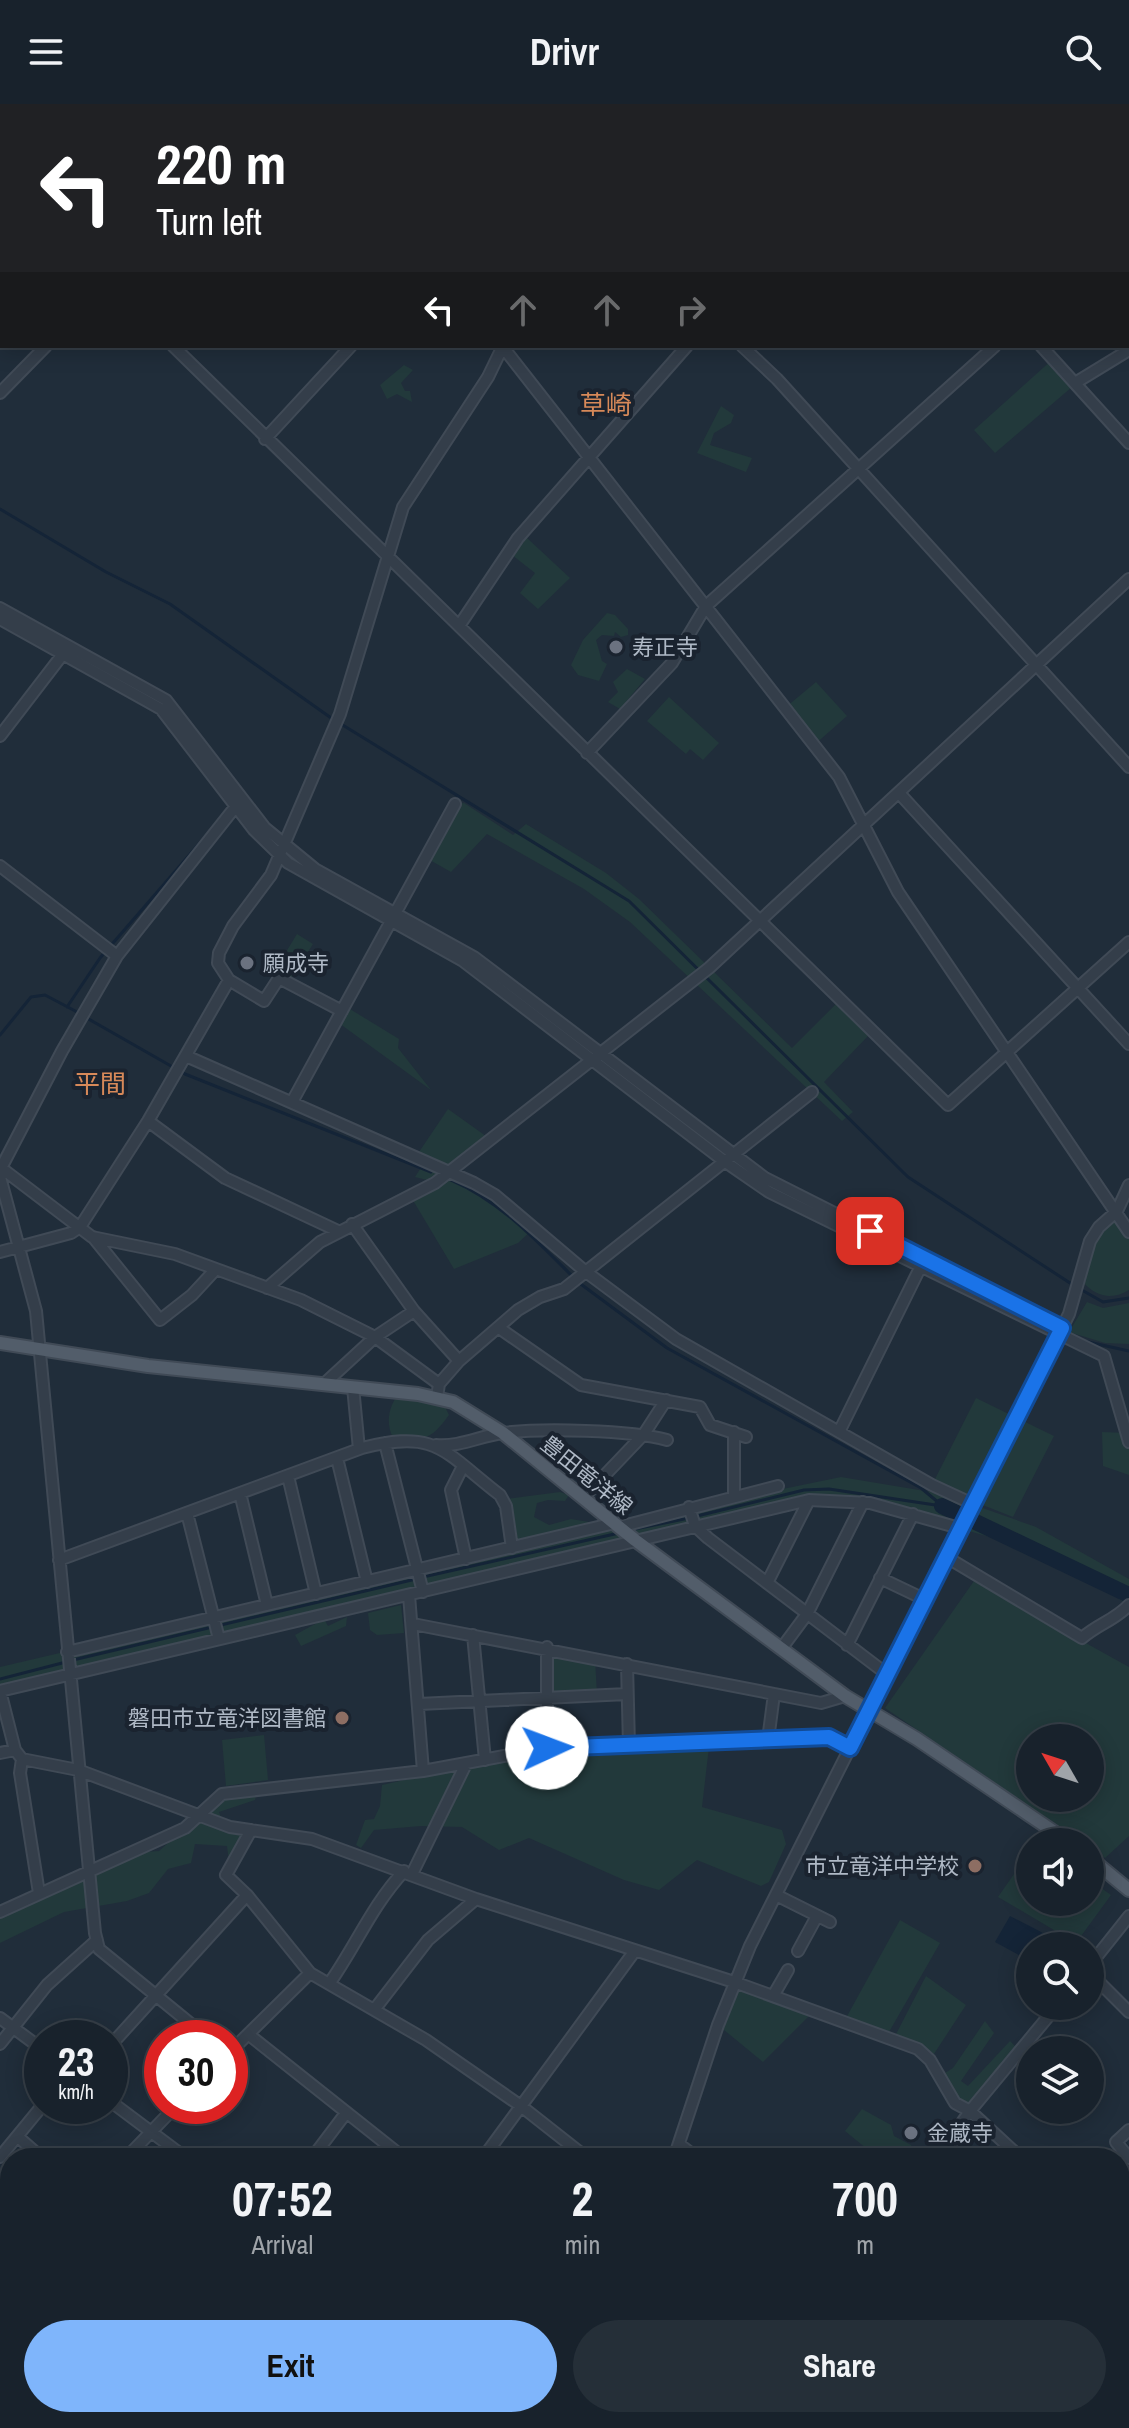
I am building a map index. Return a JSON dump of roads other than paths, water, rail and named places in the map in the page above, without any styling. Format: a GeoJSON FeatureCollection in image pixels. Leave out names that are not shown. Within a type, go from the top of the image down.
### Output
{"type":"FeatureCollection","features":[{"type":"Feature","properties":{"kind":"main road","name":"豊田竜洋線"},"geometry":{"type":"LineString","coordinates":[[0,1343],[148,1366],[353,1387],[438,1391],[503,1433],[635,1540],[845,1696],[917,1739],[1048,1828]]}},
{"type":"Feature","properties":{"kind":"main road"},"geometry":{"type":"LineString","coordinates":[[1104,1869],[1129,1890]]}},
{"type":"Feature","properties":{"kind":"street"},"geometry":{"type":"LineString","coordinates":[[0,393],[44,348]]}},
{"type":"Feature","properties":{"kind":"street"},"geometry":{"type":"LineString","coordinates":[[175,348],[948,1105],[1129,942]]}},
{"type":"Feature","properties":{"kind":"street"},"geometry":{"type":"LineString","coordinates":[[265,439],[349,348]]}},
{"type":"Feature","properties":{"kind":"street"},"geometry":{"type":"LineString","coordinates":[[342,1011],[279,978],[264,1001],[229,980],[218,963],[219,953],[233,926],[262,889],[340,714],[386,557],[409,496],[488,377],[501,348]]}},
{"type":"Feature","properties":{"kind":"street"},"geometry":{"type":"LineString","coordinates":[[504,348],[839,777],[898,892],[1129,1232]]}},
{"type":"Feature","properties":{"kind":"street"},"geometry":{"type":"LineString","coordinates":[[459,626],[518,538],[685,348]]}},
{"type":"Feature","properties":{"kind":"street"},"geometry":{"type":"LineString","coordinates":[[744,348],[777,379],[1035,667],[1129,767]]}},
{"type":"Feature","properties":{"kind":"street"},"geometry":{"type":"LineString","coordinates":[[587,753],[672,663],[706,606],[993,348]]}},
{"type":"Feature","properties":{"kind":"street"},"geometry":{"type":"LineString","coordinates":[[1043,348],[1129,443]]}},
{"type":"Feature","properties":{"kind":"street"},"geometry":{"type":"LineString","coordinates":[[1075,383],[1129,350]]}},
{"type":"Feature","properties":{"kind":"street"},"geometry":{"type":"LineString","coordinates":[[267,1288],[293,1263],[338,1231],[435,1183],[709,968],[1129,579]]}},
{"type":"Feature","properties":{"kind":"street"},"geometry":{"type":"LineString","coordinates":[[0,608],[166,700],[281,851]]}},
{"type":"Feature","properties":{"kind":"street"},"geometry":{"type":"LineString","coordinates":[[0,619],[161,709],[236,806],[281,851],[342,885],[463,961],[595,1056],[769,1192],[920,1268],[1060,1332]]}},
{"type":"Feature","properties":{"kind":"street"},"geometry":{"type":"LineString","coordinates":[[0,736],[63,654]]}},
{"type":"Feature","properties":{"kind":"street"},"geometry":{"type":"LineString","coordinates":[[899,793],[1129,1044]]}},
{"type":"Feature","properties":{"kind":"street"},"geometry":{"type":"LineString","coordinates":[[292,1102],[455,804]]}},
{"type":"Feature","properties":{"kind":"street"},"geometry":{"type":"LineString","coordinates":[[216,1269],[192,1295],[160,1320],[92,1237],[0,1168],[117,956],[236,806]]}},
{"type":"Feature","properties":{"kind":"street"},"geometry":{"type":"LineString","coordinates":[[0,866],[117,956]]}},
{"type":"Feature","properties":{"kind":"street"},"geometry":{"type":"LineString","coordinates":[[0,1252],[71,1233],[80,1227],[148,1121],[229,980]]}},
{"type":"Feature","properties":{"kind":"street"},"geometry":{"type":"LineString","coordinates":[[186,1056],[450,1170],[495,1195],[586,1272],[676,1339],[932,1485],[973,1504]]}},
{"type":"Feature","properties":{"kind":"street"},"geometry":{"type":"LineString","coordinates":[[92,1237],[175,1254],[344,1319],[375,1337],[438,1391],[459,1361],[518,1310],[540,1297],[564,1289],[812,1092]]}},
{"type":"Feature","properties":{"kind":"street"},"geometry":{"type":"LineString","coordinates":[[148,1121],[225,1178],[338,1231]]}},
{"type":"Feature","properties":{"kind":"street"},"geometry":{"type":"LineString","coordinates":[[728,1158],[1104,1356],[1129,1442]]}},
{"type":"Feature","properties":{"kind":"street"},"geometry":{"type":"LineString","coordinates":[[0,1177],[16,1247],[36,1311],[68,1675],[97,1940],[99,1949],[186,2020]]}},
{"type":"Feature","properties":{"kind":"street"},"geometry":{"type":"LineString","coordinates":[[678,2148],[734,1982],[1060,1332],[1090,1241],[1099,1227],[1117,1211],[1129,1185]]}},
{"type":"Feature","properties":{"kind":"street"},"geometry":{"type":"LineString","coordinates":[[352,1224],[414,1311],[459,1361]]}},
{"type":"Feature","properties":{"kind":"street"},"geometry":{"type":"LineString","coordinates":[[839,1432],[920,1268]]}},
{"type":"Feature","properties":{"kind":"street"},"geometry":{"type":"LineString","coordinates":[[324,1384],[375,1337],[414,1311]]}},
{"type":"Feature","properties":{"kind":"street"},"geometry":{"type":"LineString","coordinates":[[499,1328],[581,1385],[700,1407],[710,1425],[746,1437]]}},
{"type":"Feature","properties":{"kind":"street"},"geometry":{"type":"LineString","coordinates":[[353,1387],[359,1449]]}},
{"type":"Feature","properties":{"kind":"street"},"geometry":{"type":"LineString","coordinates":[[583,1498],[644,1434],[666,1400]]}},
{"type":"Feature","properties":{"kind":"street"},"geometry":{"type":"LineString","coordinates":[[734,1432],[734,1496]]}},
{"type":"Feature","properties":{"kind":"street"},"geometry":{"type":"LineString","coordinates":[[59,1560],[359,1449],[385,1443],[420,1440],[450,1446],[503,1433],[644,1434],[667,1440]]}},
{"type":"Feature","properties":{"kind":"street"},"geometry":{"type":"LineString","coordinates":[[385,1443],[423,1592]]}},
{"type":"Feature","properties":{"kind":"street"},"geometry":{"type":"LineString","coordinates":[[435,1445],[500,1495],[506,1506],[512,1548]]}},
{"type":"Feature","properties":{"kind":"street"},"geometry":{"type":"LineString","coordinates":[[337,1458],[367,1582]]}},
{"type":"Feature","properties":{"kind":"street"},"geometry":{"type":"LineString","coordinates":[[463,1466],[451,1490],[466,1559]]}},
{"type":"Feature","properties":{"kind":"street"},"geometry":{"type":"LineString","coordinates":[[288,1476],[316,1594]]}},
{"type":"Feature","properties":{"kind":"street"},"geometry":{"type":"LineString","coordinates":[[67,1652],[778,1486]]}},
{"type":"Feature","properties":{"kind":"street"},"geometry":{"type":"LineString","coordinates":[[240,1493],[267,1605]]}},
{"type":"Feature","properties":{"kind":"street"},"geometry":{"type":"LineString","coordinates":[[963,1529],[863,1502],[809,1500],[0,1691],[15,1750],[22,1759],[78,1770],[198,1817],[251,1830],[312,1839],[476,1899],[734,1982],[918,2049],[930,2060],[955,2103],[970,2111],[1010,2148]]}},
{"type":"Feature","properties":{"kind":"street"},"geometry":{"type":"LineString","coordinates":[[767,1583],[809,1500]]}},
{"type":"Feature","properties":{"kind":"street"},"geometry":{"type":"LineString","coordinates":[[781,1649],[807,1614],[863,1502]]}},
{"type":"Feature","properties":{"kind":"street"},"geometry":{"type":"LineString","coordinates":[[689,1507],[695,1526],[888,1675]]}},
{"type":"Feature","properties":{"kind":"street"},"geometry":{"type":"LineString","coordinates":[[187,1513],[219,1639]]}},
{"type":"Feature","properties":{"kind":"street"},"geometry":{"type":"LineString","coordinates":[[847,1645],[913,1514]]}},
{"type":"Feature","properties":{"kind":"street"},"geometry":{"type":"LineString","coordinates":[[948,1558],[1082,1638],[1101,1622],[1116,1619],[1128,1608]]}},
{"type":"Feature","properties":{"kind":"street"},"geometry":{"type":"LineString","coordinates":[[880,1578],[926,1600]]}},
{"type":"Feature","properties":{"kind":"street"},"geometry":{"type":"LineString","coordinates":[[409,1595],[423,1771]]}},
{"type":"Feature","properties":{"kind":"street"},"geometry":{"type":"LineString","coordinates":[[413,1624],[547,1647],[821,1703],[845,1696]]}},
{"type":"Feature","properties":{"kind":"street"},"geometry":{"type":"LineString","coordinates":[[473,1635],[485,1760]]}},
{"type":"Feature","properties":{"kind":"street"},"geometry":{"type":"LineString","coordinates":[[547,1647],[547,1748]]}},
{"type":"Feature","properties":{"kind":"street"},"geometry":{"type":"LineString","coordinates":[[627,1664],[629,1746]]}},
{"type":"Feature","properties":{"kind":"street"},"geometry":{"type":"LineString","coordinates":[[419,1704],[627,1694]]}},
{"type":"Feature","properties":{"kind":"street"},"geometry":{"type":"LineString","coordinates":[[768,1740],[774,1694]]}},
{"type":"Feature","properties":{"kind":"street"},"geometry":{"type":"LineString","coordinates":[[0,1912],[185,1828],[222,1794],[423,1771],[547,1748],[829,1737],[850,1748]]}},
{"type":"Feature","properties":{"kind":"street"},"geometry":{"type":"LineString","coordinates":[[0,1753],[15,1750]]}},
{"type":"Feature","properties":{"kind":"street"},"geometry":{"type":"LineString","coordinates":[[22,1759],[20,1773],[39,1893]]}},
{"type":"Feature","properties":{"kind":"street"},"geometry":{"type":"LineString","coordinates":[[329,1984],[356,1946],[375,1904],[408,1873],[466,1764]]}},
{"type":"Feature","properties":{"kind":"street"},"geometry":{"type":"LineString","coordinates":[[251,1830],[226,1875],[247,1895],[310,1973],[426,2040],[521,2106],[574,2148]]}},
{"type":"Feature","properties":{"kind":"street"},"geometry":{"type":"LineString","coordinates":[[128,2028],[158,1997],[222,1918],[247,1895]]}},
{"type":"Feature","properties":{"kind":"street"},"geometry":{"type":"LineString","coordinates":[[776,1895],[830,1922]]}},
{"type":"Feature","properties":{"kind":"street"},"geometry":{"type":"LineString","coordinates":[[374,2010],[428,1940],[476,1899]]}},
{"type":"Feature","properties":{"kind":"street"},"geometry":{"type":"LineString","coordinates":[[798,1951],[817,1916]]}},
{"type":"Feature","properties":{"kind":"street"},"geometry":{"type":"LineString","coordinates":[[1104,1947],[1129,1916]]}},
{"type":"Feature","properties":{"kind":"street"},"geometry":{"type":"LineString","coordinates":[[0,2044],[47,1985],[97,1940]]}},
{"type":"Feature","properties":{"kind":"street"},"geometry":{"type":"LineString","coordinates":[[490,2148],[634,1952]]}},
{"type":"Feature","properties":{"kind":"street"},"geometry":{"type":"LineString","coordinates":[[773,1996],[788,1970]]}},
{"type":"Feature","properties":{"kind":"street"},"geometry":{"type":"LineString","coordinates":[[310,1973],[248,2034],[391,2148]]}},
{"type":"Feature","properties":{"kind":"street"},"geometry":{"type":"LineString","coordinates":[[1104,1987],[1129,2012]]}},
{"type":"Feature","properties":{"kind":"street"},"geometry":{"type":"LineString","coordinates":[[0,2018],[24,2036]]}},
{"type":"Feature","properties":{"kind":"street"},"geometry":{"type":"LineString","coordinates":[[956,2148],[961,2124],[970,2111],[1045,2020]]}},
{"type":"Feature","properties":{"kind":"street"},"geometry":{"type":"LineString","coordinates":[[320,2148],[346,2113]]}},
{"type":"Feature","properties":{"kind":"street"},"geometry":{"type":"LineString","coordinates":[[128,2115],[173,2148]]}},
{"type":"Feature","properties":{"kind":"street"},"geometry":{"type":"LineString","coordinates":[[8,2148],[28,2124]]}},
{"type":"Feature","properties":{"kind":"street"},"geometry":{"type":"LineString","coordinates":[[136,2148],[159,2124]]}},
{"type":"Feature","properties":{"kind":"street"},"geometry":{"type":"LineString","coordinates":[[1121,2148],[1116,2142],[1129,2130]]}},
{"type":"Feature","properties":{"kind":"street"},"geometry":{"type":"LineString","coordinates":[[18,2137],[31,2148]]}},
{"type":"Feature","properties":{"kind":"street"},"geometry":{"type":"LineString","coordinates":[[679,2144],[684,2148]]}},
{"type":"Feature","properties":{"kind":"water"},"geometry":{"type":"Polygon","coordinates":[[[1010,1916],[1041,1932],[1016,1932],[1016,1953],[995,1942],[1010,1916]]]}},
{"type":"Feature","properties":{"kind":"waterway"},"geometry":{"type":"LineString","coordinates":[[0,509],[106,572],[170,604],[334,720]]}},
{"type":"Feature","properties":{"kind":"waterway"},"geometry":{"type":"LineString","coordinates":[[341,724],[629,901],[908,1177],[1073,1285]]}},
{"type":"Feature","properties":{"kind":"waterway"},"geometry":{"type":"LineString","coordinates":[[67,1007],[100,958],[211,830]]}},
{"type":"Feature","properties":{"kind":"waterway"},"geometry":{"type":"LineString","coordinates":[[285,853],[302,865]]}},
{"type":"Feature","properties":{"kind":"waterway"},"geometry":{"type":"LineString","coordinates":[[0,1035],[31,997],[45,995],[79,1013]]}},
{"type":"Feature","properties":{"kind":"waterway"},"geometry":{"type":"LineString","coordinates":[[85,1017],[185,1074],[431,1172]]}},
{"type":"Feature","properties":{"kind":"waterway"},"geometry":{"type":"LineString","coordinates":[[451,1180],[501,1210],[573,1277]]}},
{"type":"Feature","properties":{"kind":"waterway"},"geometry":{"type":"LineString","coordinates":[[578,1282],[667,1348],[921,1488],[939,1503]]}},
{"type":"Feature","properties":{"kind":"waterway"},"geometry":{"type":"LineString","coordinates":[[1080,1289],[1103,1302],[1129,1298]]}},
{"type":"Feature","properties":{"kind":"waterway"},"geometry":{"type":"LineString","coordinates":[[1084,1341],[1129,1351]]}},
{"type":"Feature","properties":{"kind":"waterway"},"geometry":{"type":"LineString","coordinates":[[697,1516],[804,1490],[829,1489],[942,1506]]}},
{"type":"Feature","properties":{"kind":"waterway"},"geometry":{"type":"LineString","coordinates":[[942,1506],[1129,1595]]}},
{"type":"Feature","properties":{"kind":"waterway"},"geometry":{"type":"LineString","coordinates":[[630,1530],[689,1518]]}},
{"type":"Feature","properties":{"kind":"waterway"},"geometry":{"type":"LineString","coordinates":[[423,1577],[619,1533]]}},
{"type":"Feature","properties":{"kind":"waterway"},"geometry":{"type":"LineString","coordinates":[[73,1660],[416,1579]]}},
{"type":"Feature","properties":{"kind":"waterway"},"geometry":{"type":"LineString","coordinates":[[0,1679],[66,1662]]}},
{"type":"Feature","properties":{"kind":"place","name":"寿正寺"},"geometry":{"type":"Point","coordinates":[616,647]}},
{"type":"Feature","properties":{"kind":"place","name":"願成寺"},"geometry":{"type":"Point","coordinates":[247,963]}},
{"type":"Feature","properties":{"kind":"place","name":"磐田市立竜洋図書館"},"geometry":{"type":"Point","coordinates":[342,1718]}},
{"type":"Feature","properties":{"kind":"place","name":"市立竜洋中学校"},"geometry":{"type":"Point","coordinates":[975,1866]}},
{"type":"Feature","properties":{"kind":"place","name":"金蔵寺"},"geometry":{"type":"Point","coordinates":[911,2133]}},
{"type":"Feature","properties":{"kind":"district","name":"草崎"},"geometry":{"type":"Point","coordinates":[606,405]}},
{"type":"Feature","properties":{"kind":"district","name":"平間"},"geometry":{"type":"Point","coordinates":[100,1084]}}]}
